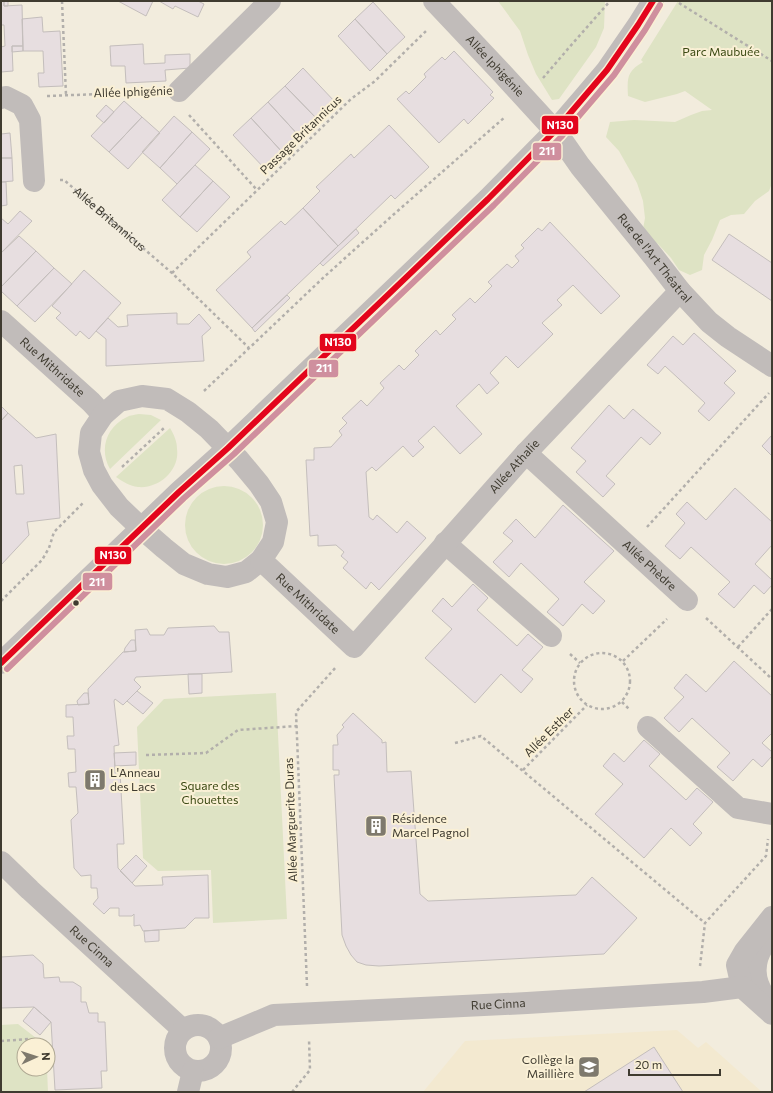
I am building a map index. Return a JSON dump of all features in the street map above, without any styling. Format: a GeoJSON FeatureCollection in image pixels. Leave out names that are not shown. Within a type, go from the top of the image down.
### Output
{"type":"FeatureCollection","features":[{"type":"Feature","properties":{"kind":"street","name":"Allée Iphigénie"},"geometry":{"type":"LineString","coordinates":[[179,91],[270,1]]}},
{"type":"Feature","properties":{"kind":"street"},"geometry":{"type":"LineString","coordinates":[[1,663],[488,199],[554,131],[607,70],[653,1]]}},
{"type":"Feature","properties":{"kind":"street","name":"Allée Iphigénie"},"geometry":{"type":"LineString","coordinates":[[439,7],[554,131]]}},
{"type":"Feature","properties":{"kind":"street"},"geometry":{"type":"LineString","coordinates":[[4,97],[22,105],[30,120],[34,180]]}},
{"type":"Feature","properties":{"kind":"street","name":"Rue de l'Art Théatral"},"geometry":{"type":"LineString","coordinates":[[554,131],[580,166],[680,291],[709,322],[728,337],[772,366]]}},
{"type":"Feature","properties":{"kind":"street","name":"Allée Athalie"},"geometry":{"type":"LineString","coordinates":[[354,647],[526,453],[680,291]]}},
{"type":"Feature","properties":{"kind":"street","name":"Rue Mithridate"},"geometry":{"type":"LineString","coordinates":[[1,321],[103,414]]}},
{"type":"Feature","properties":{"kind":"street"},"geometry":{"type":"LineString","coordinates":[[142,396],[167,400],[184,409],[209,429],[228,448],[259,484],[271,502],[277,522],[273,542],[261,560],[246,572],[227,577],[208,574],[184,564],[141,528],[119,507],[102,485],[94,470],[89,452],[91,433],[103,414],[119,401],[142,396]]}},
{"type":"Feature","properties":{"kind":"street","name":"Allée Phèdre"},"geometry":{"type":"LineString","coordinates":[[526,453],[687,600]]}},
{"type":"Feature","properties":{"kind":"street"},"geometry":{"type":"LineString","coordinates":[[445,543],[551,636]]}},
{"type":"Feature","properties":{"kind":"street","name":"Rue Mithridate"},"geometry":{"type":"LineString","coordinates":[[261,560],[354,647]]}},
{"type":"Feature","properties":{"kind":"street"},"geometry":{"type":"LineString","coordinates":[[648,727],[738,808],[771,814]]}},
{"type":"Feature","properties":{"kind":"street","name":"Rue Cinna"},"geometry":{"type":"LineString","coordinates":[[1,862],[183,1030]]}},
{"type":"Feature","properties":{"kind":"street"},"geometry":{"type":"LineString","coordinates":[[772,917],[745,951],[737,965],[742,987],[772,1014]]}},
{"type":"Feature","properties":{"kind":"street"},"geometry":{"type":"LineString","coordinates":[[772,934],[763,944],[759,952],[756,968],[756,977],[761,992],[772,1005]]}},
{"type":"Feature","properties":{"kind":"street","name":"Rue Cinna"},"geometry":{"type":"LineString","coordinates":[[219,1038],[274,1015],[703,992],[742,987]]}},
{"type":"Feature","properties":{"kind":"street"},"geometry":{"type":"LineString","coordinates":[[196,1025],[203,1026],[210,1028],[219,1038],[221,1053],[214,1065],[208,1069],[201,1072],[193,1071],[180,1064],[175,1050],[175,1043],[183,1030],[196,1025]]}},
{"type":"Feature","properties":{"kind":"street"},"geometry":{"type":"LineString","coordinates":[[188,1092],[193,1071]]}},
{"type":"Feature","properties":{"kind":"path"},"geometry":{"type":"LineString","coordinates":[[62,1],[66,95]]}},
{"type":"Feature","properties":{"kind":"path"},"geometry":{"type":"LineString","coordinates":[[1,601],[42,560],[49,548],[54,532],[102,485],[324,277],[381,225],[526,100],[573,42],[610,1]]}},
{"type":"Feature","properties":{"kind":"path"},"geometry":{"type":"LineString","coordinates":[[676,1],[772,61]]}},
{"type":"Feature","properties":{"kind":"path","name":"Passage Britannicus"},"geometry":{"type":"LineString","coordinates":[[172,273],[350,99],[375,81],[439,7]]}},
{"type":"Feature","properties":{"kind":"path"},"geometry":{"type":"LineString","coordinates":[[179,91],[181,106],[257,190]]}},
{"type":"Feature","properties":{"kind":"path","name":"Allée Iphigénie"},"geometry":{"type":"LineString","coordinates":[[4,97],[179,91]]}},
{"type":"Feature","properties":{"kind":"path","name":"Allée Britannicus"},"geometry":{"type":"LineString","coordinates":[[34,180],[64,180],[172,273],[249,348]]}},
{"type":"Feature","properties":{"kind":"path"},"geometry":{"type":"LineString","coordinates":[[629,547],[772,390]]}},
{"type":"Feature","properties":{"kind":"path"},"geometry":{"type":"LineString","coordinates":[[623,661],[687,600]]}},
{"type":"Feature","properties":{"kind":"path","name":"Allée Phèdre"},"geometry":{"type":"LineString","coordinates":[[687,600],[772,679]]}},
{"type":"Feature","properties":{"kind":"path"},"geometry":{"type":"LineString","coordinates":[[738,647],[772,609]]}},
{"type":"Feature","properties":{"kind":"path","name":"Allée Marguerite Duras"},"geometry":{"type":"LineString","coordinates":[[292,1092],[310,1070],[296,712],[354,647]]}},
{"type":"Feature","properties":{"kind":"path","name":"Allée Esther"},"geometry":{"type":"LineString","coordinates":[[596,653],[606,653],[623,661],[628,669],[630,686],[627,695],[622,702],[605,710],[587,706],[575,691],[575,672],[580,663],[587,657],[596,653]]}},
{"type":"Feature","properties":{"kind":"path","name":"Allée Esther"},"geometry":{"type":"LineString","coordinates":[[523,770],[587,706]]}},
{"type":"Feature","properties":{"kind":"path"},"geometry":{"type":"LineString","coordinates":[[146,755],[206,753],[238,730],[297,726]]}},
{"type":"Feature","properties":{"kind":"path"},"geometry":{"type":"LineString","coordinates":[[455,743],[481,736],[705,923]]}},
{"type":"Feature","properties":{"kind":"path"},"geometry":{"type":"LineString","coordinates":[[703,992],[699,975],[705,923],[766,856],[771,814]]}},
{"type":"Feature","properties":{"kind":"path"},"geometry":{"type":"LineString","coordinates":[[1,1041],[16,1040]]}},
{"type":"Feature","properties":{"kind":"shaded area","name":"Collège la Maillière"},"geometry":{"type":"Polygon","coordinates":[[[677,1030],[698,1048],[706,1042],[762,1092],[423,1092],[465,1041],[677,1030]]]}},
{"type":"Feature","properties":{"kind":"green space"},"geometry":{"type":"Polygon","coordinates":[[[498,1],[605,1],[604,28],[596,47],[559,99],[552,100],[536,74],[520,31],[498,1]]]}},
{"type":"Feature","properties":{"kind":"green space","name":"Parc Maubuée"},"geometry":{"type":"Polygon","coordinates":[[[678,1],[772,1],[772,183],[769,191],[755,201],[744,214],[731,215],[720,220],[704,255],[702,270],[690,275],[679,270],[671,258],[658,244],[650,240],[643,229],[645,218],[643,201],[637,183],[619,151],[606,137],[610,122],[634,120],[675,122],[702,111],[712,110],[685,91],[645,102],[628,96],[628,80],[631,72],[643,62],[641,60],[678,1]]]}},
{"type":"Feature","properties":{"kind":"green space"},"geometry":{"type":"Polygon","coordinates":[[[139,414],[151,415],[161,420],[110,469],[105,454],[106,440],[109,433],[120,421],[128,416],[139,414]]]}},
{"type":"Feature","properties":{"kind":"green space"},"geometry":{"type":"Polygon","coordinates":[[[170,428],[176,441],[177,457],[172,471],[166,477],[153,485],[138,487],[127,484],[116,477],[170,428]]]}},
{"type":"Feature","properties":{"kind":"green space"},"geometry":{"type":"Polygon","coordinates":[[[224,486],[239,489],[251,498],[260,510],[263,525],[260,540],[251,552],[239,561],[224,564],[209,561],[197,552],[188,540],[185,525],[188,510],[197,498],[209,489],[224,486]]]}},
{"type":"Feature","properties":{"kind":"green space","name":"Square des Chouettes"},"geometry":{"type":"Polygon","coordinates":[[[276,693],[287,919],[213,923],[211,870],[158,871],[143,858],[137,727],[164,699],[276,693]]]}},
{"type":"Feature","properties":{"kind":"green space"},"geometry":{"type":"Polygon","coordinates":[[[18,1024],[35,1037],[16,1037],[16,1077],[47,1077],[48,1092],[1,1092],[1,1025],[18,1024]]]}},
{"type":"Feature","properties":{"kind":"building"},"geometry":{"type":"Polygon","coordinates":[[[1,1],[4,1],[4,6],[22,5],[23,46],[12,46],[13,71],[1,72],[1,47],[5,46],[4,25],[1,25],[1,1]]]}},
{"type":"Feature","properties":{"kind":"building"},"geometry":{"type":"Polygon","coordinates":[[[4,1],[8,1],[8,6],[4,6],[4,1]]]}},
{"type":"Feature","properties":{"kind":"building"},"geometry":{"type":"Polygon","coordinates":[[[118,1],[153,1],[146,16],[118,1]]]}},
{"type":"Feature","properties":{"kind":"building"},"geometry":{"type":"Polygon","coordinates":[[[159,1],[198,1],[204,4],[198,17],[175,6],[173,9],[159,1]]]}},
{"type":"Feature","properties":{"kind":"building"},"geometry":{"type":"Polygon","coordinates":[[[373,2],[405,37],[387,54],[355,19],[373,2]]]}},
{"type":"Feature","properties":{"kind":"building"},"geometry":{"type":"Polygon","coordinates":[[[42,17],[43,32],[60,31],[63,86],[39,87],[38,73],[44,73],[43,51],[23,51],[22,19],[42,17]]]}},
{"type":"Feature","properties":{"kind":"building"},"geometry":{"type":"Polygon","coordinates":[[[355,19],[387,54],[370,71],[338,36],[355,19]]]}},
{"type":"Feature","properties":{"kind":"building"},"geometry":{"type":"Polygon","coordinates":[[[143,44],[144,64],[165,63],[165,55],[190,54],[190,68],[165,70],[166,81],[126,83],[125,66],[111,66],[110,46],[143,44]]]}},
{"type":"Feature","properties":{"kind":"building"},"geometry":{"type":"Polygon","coordinates":[[[12,46],[23,46],[23,51],[12,52],[12,46]]]}},
{"type":"Feature","properties":{"kind":"building"},"geometry":{"type":"Polygon","coordinates":[[[454,51],[493,92],[490,95],[494,98],[468,124],[464,119],[439,143],[397,99],[406,91],[409,94],[426,77],[424,74],[442,57],[445,60],[454,51]]]}},
{"type":"Feature","properties":{"kind":"building"},"geometry":{"type":"Polygon","coordinates":[[[303,68],[336,103],[318,120],[285,86],[303,68]]]}},
{"type":"Feature","properties":{"kind":"building"},"geometry":{"type":"Polygon","coordinates":[[[285,86],[318,120],[300,137],[268,102],[285,86]]]}},
{"type":"Feature","properties":{"kind":"building"},"geometry":{"type":"Polygon","coordinates":[[[124,101],[142,117],[109,152],[91,136],[124,101]]]}},
{"type":"Feature","properties":{"kind":"building"},"geometry":{"type":"Polygon","coordinates":[[[268,102],[300,137],[283,153],[251,118],[268,102]]]}},
{"type":"Feature","properties":{"kind":"building"},"geometry":{"type":"Polygon","coordinates":[[[106,105],[114,112],[104,123],[96,116],[106,105]]]}},
{"type":"Feature","properties":{"kind":"building"},"geometry":{"type":"Polygon","coordinates":[[[174,116],[192,132],[160,168],[142,152],[174,116]]]}},
{"type":"Feature","properties":{"kind":"building"},"geometry":{"type":"Polygon","coordinates":[[[142,117],[160,133],[128,169],[109,152],[142,117]]]}},
{"type":"Feature","properties":{"kind":"building"},"geometry":{"type":"Polygon","coordinates":[[[251,118],[283,153],[266,170],[233,135],[251,118]]]}},
{"type":"Feature","properties":{"kind":"building"},"geometry":{"type":"Polygon","coordinates":[[[389,125],[429,167],[395,199],[391,195],[338,246],[303,208],[320,191],[316,187],[351,154],[354,158],[389,125]]]}},
{"type":"Feature","properties":{"kind":"building"},"geometry":{"type":"Polygon","coordinates":[[[192,132],[210,149],[177,184],[160,168],[192,132]]]}},
{"type":"Feature","properties":{"kind":"building"},"geometry":{"type":"Polygon","coordinates":[[[10,133],[12,158],[1,158],[1,134],[10,133]]]}},
{"type":"Feature","properties":{"kind":"building"},"geometry":{"type":"Polygon","coordinates":[[[1,158],[12,158],[13,181],[1,182],[1,158]]]}},
{"type":"Feature","properties":{"kind":"building"},"geometry":{"type":"Polygon","coordinates":[[[195,165],[213,181],[180,217],[162,200],[195,165]]]}},
{"type":"Feature","properties":{"kind":"building"},"geometry":{"type":"Polygon","coordinates":[[[213,181],[230,197],[197,232],[180,217],[213,181]]]}},
{"type":"Feature","properties":{"kind":"building"},"geometry":{"type":"Polygon","coordinates":[[[1,182],[6,182],[7,205],[1,206],[1,182]]]}},
{"type":"Feature","properties":{"kind":"building"},"geometry":{"type":"Polygon","coordinates":[[[303,208],[338,246],[252,328],[216,290],[251,257],[247,252],[281,221],[285,225],[303,208]]]}},
{"type":"Feature","properties":{"kind":"building"},"geometry":{"type":"Polygon","coordinates":[[[20,211],[32,221],[1,253],[1,218],[8,224],[20,211]]]}},
{"type":"Feature","properties":{"kind":"building"},"geometry":{"type":"Polygon","coordinates":[[[550,222],[620,296],[601,314],[573,285],[557,300],[562,305],[542,323],[553,334],[518,368],[506,356],[490,373],[499,383],[487,394],[479,384],[456,406],[482,434],[460,454],[434,426],[418,441],[424,447],[413,457],[403,446],[376,471],[372,467],[366,472],[369,517],[373,520],[377,515],[397,533],[407,521],[426,538],[379,590],[371,582],[366,589],[343,568],[348,562],[341,556],[344,552],[336,545],[318,546],[318,535],[310,536],[306,460],[314,460],[314,448],[331,447],[342,435],[339,431],[347,423],[342,418],[361,400],[367,406],[384,388],[380,383],[399,365],[404,370],[419,355],[415,351],[436,330],[440,335],[456,319],[452,315],[470,298],[475,303],[492,286],[488,282],[507,264],[512,268],[519,261],[515,256],[524,248],[521,245],[538,228],[542,231],[550,222]]]}},
{"type":"Feature","properties":{"kind":"building"},"geometry":{"type":"Polygon","coordinates":[[[356,229],[359,233],[323,266],[320,263],[356,229]]]}},
{"type":"Feature","properties":{"kind":"building"},"geometry":{"type":"Polygon","coordinates":[[[729,234],[772,263],[772,301],[712,260],[729,234]]]}},
{"type":"Feature","properties":{"kind":"building"},"geometry":{"type":"Polygon","coordinates":[[[19,236],[36,251],[1,287],[1,253],[19,236]]]}},
{"type":"Feature","properties":{"kind":"building"},"geometry":{"type":"Polygon","coordinates":[[[36,251],[54,268],[17,306],[1,291],[1,287],[36,251]]]}},
{"type":"Feature","properties":{"kind":"building"},"geometry":{"type":"Polygon","coordinates":[[[54,268],[72,284],[35,322],[17,306],[54,268]]]}},
{"type":"Feature","properties":{"kind":"building"},"geometry":{"type":"Polygon","coordinates":[[[84,270],[121,303],[89,339],[80,331],[76,336],[56,318],[61,313],[52,306],[84,270]]]}},
{"type":"Feature","properties":{"kind":"building"},"geometry":{"type":"Polygon","coordinates":[[[287,295],[290,298],[255,332],[252,328],[287,295]]]}},
{"type":"Feature","properties":{"kind":"building"},"geometry":{"type":"Polygon","coordinates":[[[177,313],[177,324],[189,324],[199,314],[211,328],[202,336],[204,361],[106,366],[106,339],[96,331],[108,318],[118,327],[128,326],[127,315],[177,313]]]}},
{"type":"Feature","properties":{"kind":"building"},"geometry":{"type":"Polygon","coordinates":[[[694,333],[736,371],[724,383],[735,393],[709,421],[698,411],[705,403],[665,366],[658,374],[647,365],[673,336],[683,345],[694,333]]]}},
{"type":"Feature","properties":{"kind":"building"},"geometry":{"type":"Polygon","coordinates":[[[609,405],[624,419],[633,409],[661,433],[650,445],[641,437],[606,476],[615,484],[603,497],[576,472],[586,461],[571,448],[609,405]]]}},
{"type":"Feature","properties":{"kind":"building"},"geometry":{"type":"Polygon","coordinates":[[[1,406],[8,413],[1,421],[1,406]]]}},
{"type":"Feature","properties":{"kind":"building"},"geometry":{"type":"Polygon","coordinates":[[[8,413],[36,438],[56,434],[60,518],[27,522],[29,535],[1,565],[1,421],[8,413]],[[22,465],[14,466],[16,494],[24,494],[22,465]]]}},
{"type":"Feature","properties":{"kind":"building"},"geometry":{"type":"Polygon","coordinates":[[[772,435],[772,456],[762,446],[772,435]]]}},
{"type":"Feature","properties":{"kind":"building"},"geometry":{"type":"Polygon","coordinates":[[[735,488],[772,522],[772,545],[755,564],[772,580],[772,585],[764,594],[754,585],[734,608],[718,594],[730,582],[691,547],[680,559],[665,546],[685,523],[676,514],[687,502],[706,520],[735,488]]]}},
{"type":"Feature","properties":{"kind":"building"},"geometry":{"type":"Polygon","coordinates":[[[563,505],[614,551],[584,582],[605,601],[593,614],[582,604],[563,626],[547,612],[559,599],[521,563],[509,577],[493,562],[513,541],[503,533],[516,519],[535,538],[563,505]]]}},
{"type":"Feature","properties":{"kind":"building"},"geometry":{"type":"Polygon","coordinates":[[[473,584],[488,598],[477,610],[517,646],[528,634],[543,647],[522,670],[533,679],[521,693],[501,674],[475,703],[425,658],[452,629],[432,611],[443,598],[452,607],[473,584]]]}},
{"type":"Feature","properties":{"kind":"building","name":"L'Anneau des Lacs"},"geometry":{"type":"Polygon","coordinates":[[[214,626],[219,632],[229,632],[232,672],[136,677],[134,680],[141,687],[123,705],[115,699],[114,701],[119,745],[114,746],[115,773],[120,772],[124,844],[117,844],[118,868],[135,886],[163,885],[162,877],[208,875],[209,918],[195,918],[185,928],[143,931],[140,925],[134,926],[134,914],[132,916],[119,916],[119,908],[110,908],[104,914],[93,904],[98,898],[97,888],[91,888],[91,875],[81,876],[74,868],[71,820],[78,813],[76,787],[69,787],[68,773],[76,772],[75,749],[68,749],[67,736],[74,736],[73,717],[66,717],[66,705],[89,704],[88,689],[123,652],[136,651],[135,630],[147,629],[150,635],[164,635],[168,628],[214,626]]]}},
{"type":"Feature","properties":{"kind":"building"},"geometry":{"type":"Polygon","coordinates":[[[131,640],[135,640],[136,651],[124,652],[125,648],[131,640]]]}},
{"type":"Feature","properties":{"kind":"building"},"geometry":{"type":"Polygon","coordinates":[[[734,661],[772,696],[772,733],[762,743],[772,752],[772,756],[762,767],[753,759],[733,781],[717,767],[730,753],[692,718],[679,732],[664,718],[684,697],[674,688],[686,674],[706,692],[734,661]]]}},
{"type":"Feature","properties":{"kind":"building"},"geometry":{"type":"Polygon","coordinates":[[[188,674],[202,674],[202,693],[189,694],[188,674]]]}},
{"type":"Feature","properties":{"kind":"building"},"geometry":{"type":"Polygon","coordinates":[[[137,691],[153,703],[143,714],[127,701],[137,691]]]}},
{"type":"Feature","properties":{"kind":"building"},"geometry":{"type":"Polygon","coordinates":[[[84,693],[88,693],[89,704],[78,705],[77,701],[84,693]]]}},
{"type":"Feature","properties":{"kind":"building","name":"Résidence Marcel Pagnol"},"geometry":{"type":"Polygon","coordinates":[[[353,713],[382,740],[382,743],[386,742],[387,772],[411,771],[420,894],[428,901],[576,895],[592,877],[637,918],[604,954],[379,966],[366,965],[357,962],[346,946],[342,935],[334,775],[339,775],[339,770],[333,770],[333,745],[338,745],[337,735],[344,727],[342,725],[353,713]]]}},
{"type":"Feature","properties":{"kind":"building"},"geometry":{"type":"Polygon","coordinates":[[[644,740],[660,754],[649,766],[686,800],[697,788],[713,802],[693,824],[702,833],[690,846],[671,828],[644,858],[595,814],[623,784],[603,766],[614,753],[624,762],[644,740]]]}},
{"type":"Feature","properties":{"kind":"building"},"geometry":{"type":"Polygon","coordinates":[[[136,752],[136,765],[115,766],[114,753],[136,752]]]}},
{"type":"Feature","properties":{"kind":"building"},"geometry":{"type":"Polygon","coordinates":[[[136,855],[147,866],[132,883],[120,871],[136,855]]]}},
{"type":"Feature","properties":{"kind":"building"},"geometry":{"type":"Polygon","coordinates":[[[159,930],[159,941],[145,942],[144,931],[159,930]]]}},
{"type":"Feature","properties":{"kind":"building"},"geometry":{"type":"Polygon","coordinates":[[[33,955],[43,964],[44,978],[59,977],[60,982],[73,982],[81,987],[81,1002],[86,1002],[89,1013],[98,1013],[98,1022],[105,1022],[107,1071],[101,1071],[102,1088],[55,1090],[56,1037],[52,1037],[51,1022],[34,1007],[1,1008],[1,957],[33,955]]]}},
{"type":"Feature","properties":{"kind":"building"},"geometry":{"type":"Polygon","coordinates":[[[34,1007],[51,1022],[40,1035],[23,1021],[34,1007]]]}},
{"type":"Feature","properties":{"kind":"building"},"geometry":{"type":"Polygon","coordinates":[[[654,1047],[683,1092],[584,1092],[654,1047]]]}},
{"type":"Feature","properties":{"kind":"transit line","name":"N130"},"geometry":{"type":"LineString","coordinates":[[1,663],[488,199],[555,131],[607,70],[653,1]]}},
{"type":"Feature","properties":{"kind":"transit line","name":"211"},"geometry":{"type":"LineString","coordinates":[[7,669],[184,498],[234,454],[494,205],[561,137],[614,75],[660,5]]}},
{"type":"Feature","properties":{"kind":"place","name":"L'Anneau des Lacs"},"geometry":{"type":"Point","coordinates":[95,780]}},
{"type":"Feature","properties":{"kind":"place","name":"Résidence Marcel Pagnol"},"geometry":{"type":"Point","coordinates":[376,826]}},
{"type":"Feature","properties":{"kind":"place","name":"Collège la Maillière"},"geometry":{"type":"Point","coordinates":[589,1067]}}]}
